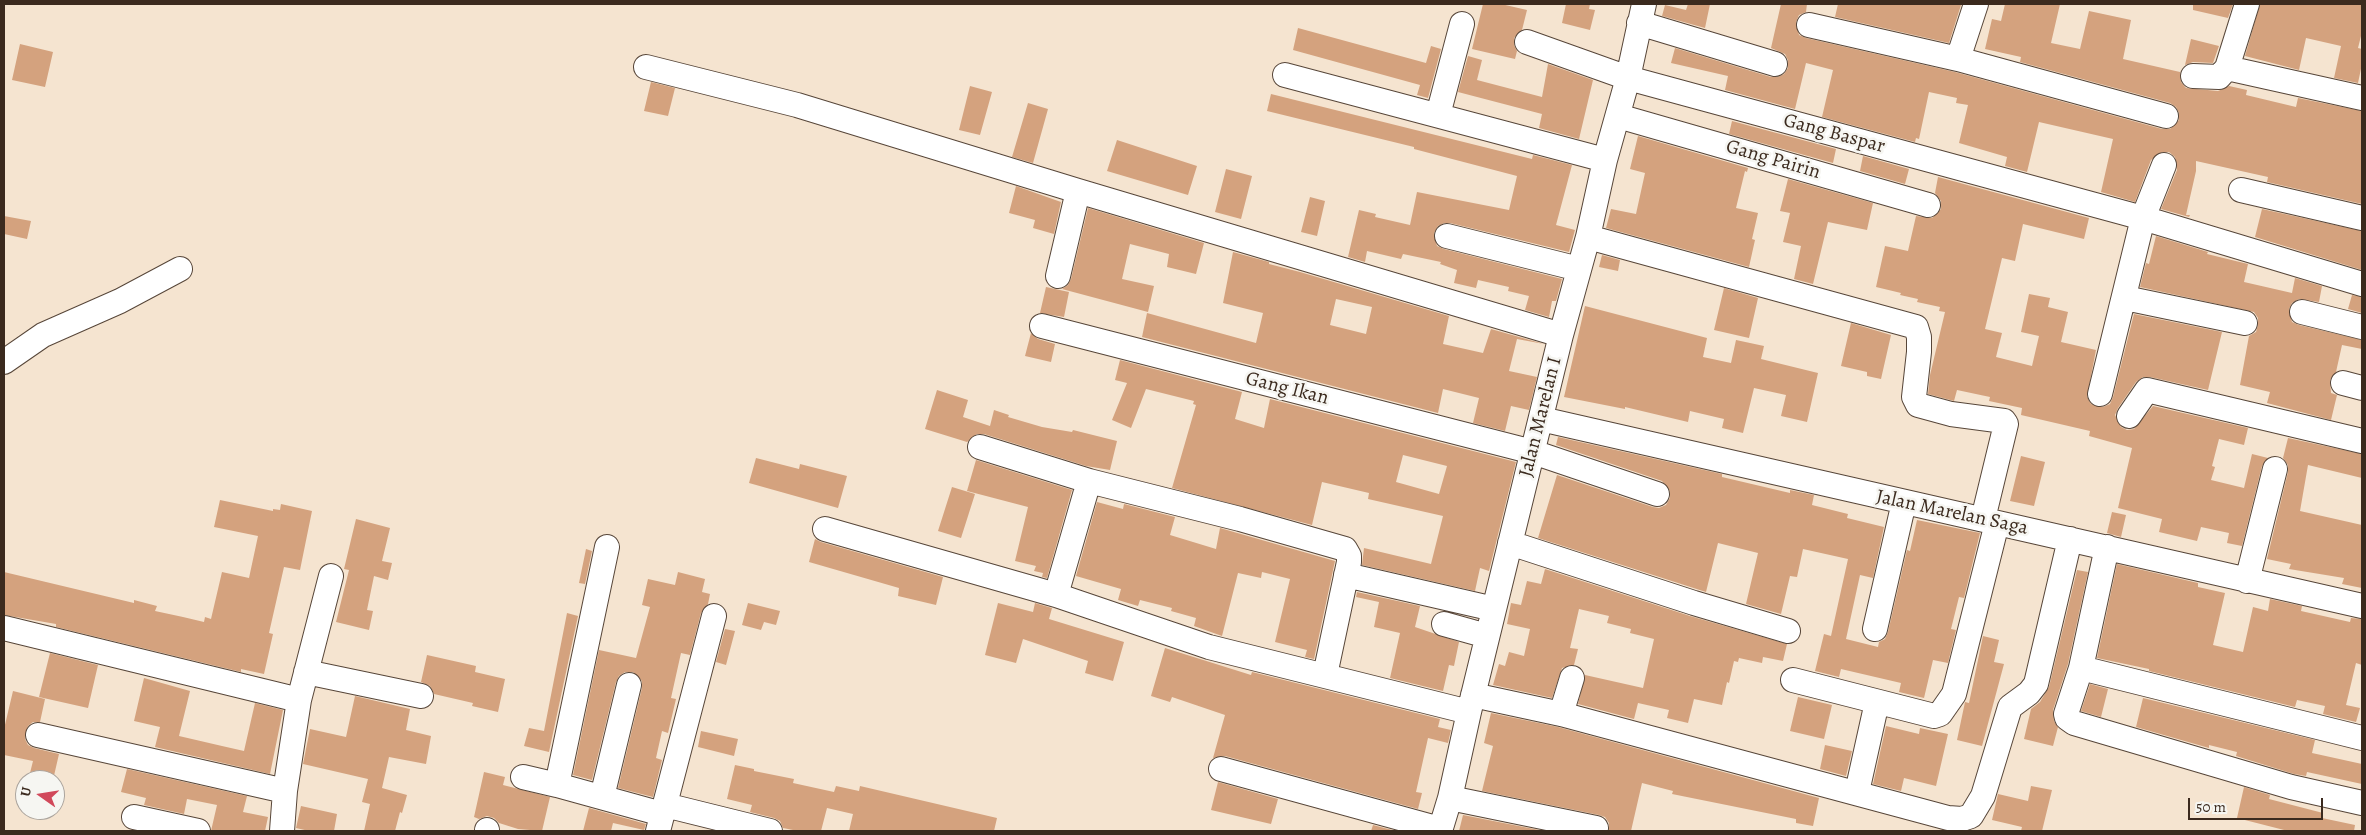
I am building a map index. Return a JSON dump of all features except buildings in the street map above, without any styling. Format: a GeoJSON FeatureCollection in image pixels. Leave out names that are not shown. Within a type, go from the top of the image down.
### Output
{"type":"FeatureCollection","features":[{"type":"Feature","properties":{"kind":"street"},"geometry":{"type":"LineString","coordinates":[[1958,59],[1976,4]]}},
{"type":"Feature","properties":{"kind":"street"},"geometry":{"type":"LineString","coordinates":[[2193,76],[2219,77],[2227,68],[2247,4]]}},
{"type":"Feature","properties":{"kind":"street"},"geometry":{"type":"LineString","coordinates":[[1642,13],[1775,64]]}},
{"type":"Feature","properties":{"kind":"street","name":"Jalan Marelan I"},"geometry":{"type":"LineString","coordinates":[[1440,830],[1450,798],[1532,452],[1588,237],[1605,160],[1628,78],[1642,13]]}},
{"type":"Feature","properties":{"kind":"street"},"geometry":{"type":"LineString","coordinates":[[1438,115],[1462,24]]}},
{"type":"Feature","properties":{"kind":"street"},"geometry":{"type":"LineString","coordinates":[[1809,25],[1958,59],[2166,116]]}},
{"type":"Feature","properties":{"kind":"street","name":"Gang Baspar"},"geometry":{"type":"LineString","coordinates":[[1527,42],[1628,78],[2143,218],[2362,284]]}},
{"type":"Feature","properties":{"kind":"street"},"geometry":{"type":"LineString","coordinates":[[646,67],[797,105],[1562,335]]}},
{"type":"Feature","properties":{"kind":"street"},"geometry":{"type":"LineString","coordinates":[[2227,68],[2362,98]]}},
{"type":"Feature","properties":{"kind":"street"},"geometry":{"type":"LineString","coordinates":[[1285,75],[1605,160]]}},
{"type":"Feature","properties":{"kind":"street","name":"Gang Pairin"},"geometry":{"type":"LineString","coordinates":[[1618,116],[1928,206]]}},
{"type":"Feature","properties":{"kind":"street"},"geometry":{"type":"LineString","coordinates":[[2100,394],[2125,298],[2143,218],[2164,165]]}},
{"type":"Feature","properties":{"kind":"street"},"geometry":{"type":"LineString","coordinates":[[2241,190],[2362,218]]}},
{"type":"Feature","properties":{"kind":"street"},"geometry":{"type":"LineString","coordinates":[[1058,276],[1078,191]]}},
{"type":"Feature","properties":{"kind":"street"},"geometry":{"type":"LineString","coordinates":[[1447,236],[1579,269]]}},
{"type":"Feature","properties":{"kind":"street"},"geometry":{"type":"LineString","coordinates":[[1588,237],[1916,327],[1919,336],[1919,352],[1914,397],[1918,405],[1960,416],[2004,421],[2006,424],[1990,521],[1961,670],[1954,694],[1947,706],[1940,714],[1934,716],[1793,680]]}},
{"type":"Feature","properties":{"kind":"street"},"geometry":{"type":"LineString","coordinates":[[4,362],[44,336],[120,301],[180,269]]}},
{"type":"Feature","properties":{"kind":"street"},"geometry":{"type":"LineString","coordinates":[[2125,298],[2245,323]]}},
{"type":"Feature","properties":{"kind":"street"},"geometry":{"type":"LineString","coordinates":[[2302,312],[2362,327]]}},
{"type":"Feature","properties":{"kind":"street","name":"Gang Ikan"},"geometry":{"type":"LineString","coordinates":[[1042,326],[1532,452],[1657,494]]}},
{"type":"Feature","properties":{"kind":"street"},"geometry":{"type":"LineString","coordinates":[[2129,416],[2146,390],[2362,441]]}},
{"type":"Feature","properties":{"kind":"street","name":"Jalan Marelan Saga"},"geometry":{"type":"LineString","coordinates":[[1541,419],[2362,606]]}},
{"type":"Feature","properties":{"kind":"street"},"geometry":{"type":"LineString","coordinates":[[980,446],[1089,481],[1240,519],[1345,549],[1349,556],[1346,575],[1325,675]]}},
{"type":"Feature","properties":{"kind":"street"},"geometry":{"type":"LineString","coordinates":[[2246,581],[2276,469]]}},
{"type":"Feature","properties":{"kind":"street"},"geometry":{"type":"LineString","coordinates":[[1056,595],[1089,481]]}},
{"type":"Feature","properties":{"kind":"street"},"geometry":{"type":"LineString","coordinates":[[1875,629],[1895,549],[1904,502]]}},
{"type":"Feature","properties":{"kind":"street"},"geometry":{"type":"LineString","coordinates":[[825,529],[1056,595],[1209,647],[1325,675],[1471,703],[1561,714],[1948,818],[1962,819],[1972,816],[1983,796],[2010,707],[2036,684],[2070,539]]}},
{"type":"Feature","properties":{"kind":"street"},"geometry":{"type":"LineString","coordinates":[[1510,543],[1694,603],[1788,631]]}},
{"type":"Feature","properties":{"kind":"street"},"geometry":{"type":"LineString","coordinates":[[557,785],[607,547]]}},
{"type":"Feature","properties":{"kind":"street"},"geometry":{"type":"LineString","coordinates":[[2107,547],[2081,668],[2066,714],[2067,718],[2074,723],[2291,787],[2362,803]]}},
{"type":"Feature","properties":{"kind":"street"},"geometry":{"type":"LineString","coordinates":[[1346,575],[1494,609]]}},
{"type":"Feature","properties":{"kind":"street"},"geometry":{"type":"LineString","coordinates":[[282,831],[284,791],[299,700],[332,576]]}},
{"type":"Feature","properties":{"kind":"street"},"geometry":{"type":"LineString","coordinates":[[662,817],[714,616]]}},
{"type":"Feature","properties":{"kind":"street"},"geometry":{"type":"LineString","coordinates":[[1444,624],[1487,636]]}},
{"type":"Feature","properties":{"kind":"street"},"geometry":{"type":"LineString","coordinates":[[4,628],[299,700]]}},
{"type":"Feature","properties":{"kind":"street"},"geometry":{"type":"LineString","coordinates":[[2081,668],[2362,738]]}},
{"type":"Feature","properties":{"kind":"street"},"geometry":{"type":"LineString","coordinates":[[306,672],[421,696]]}},
{"type":"Feature","properties":{"kind":"street"},"geometry":{"type":"LineString","coordinates":[[1561,714],[1572,678]]}},
{"type":"Feature","properties":{"kind":"street"},"geometry":{"type":"LineString","coordinates":[[602,797],[629,685]]}},
{"type":"Feature","properties":{"kind":"street"},"geometry":{"type":"LineString","coordinates":[[1857,792],[1877,702]]}},
{"type":"Feature","properties":{"kind":"street"},"geometry":{"type":"LineString","coordinates":[[38,735],[284,791]]}},
{"type":"Feature","properties":{"kind":"street"},"geometry":{"type":"LineString","coordinates":[[1221,769],[1440,830]]}},
{"type":"Feature","properties":{"kind":"street"},"geometry":{"type":"LineString","coordinates":[[523,777],[602,797],[662,817],[770,831]]}},
{"type":"Feature","properties":{"kind":"street"},"geometry":{"type":"LineString","coordinates":[[1450,798],[1596,828]]}},
{"type":"Feature","properties":{"kind":"street"},"geometry":{"type":"LineString","coordinates":[[134,817],[198,831]]}}]}
